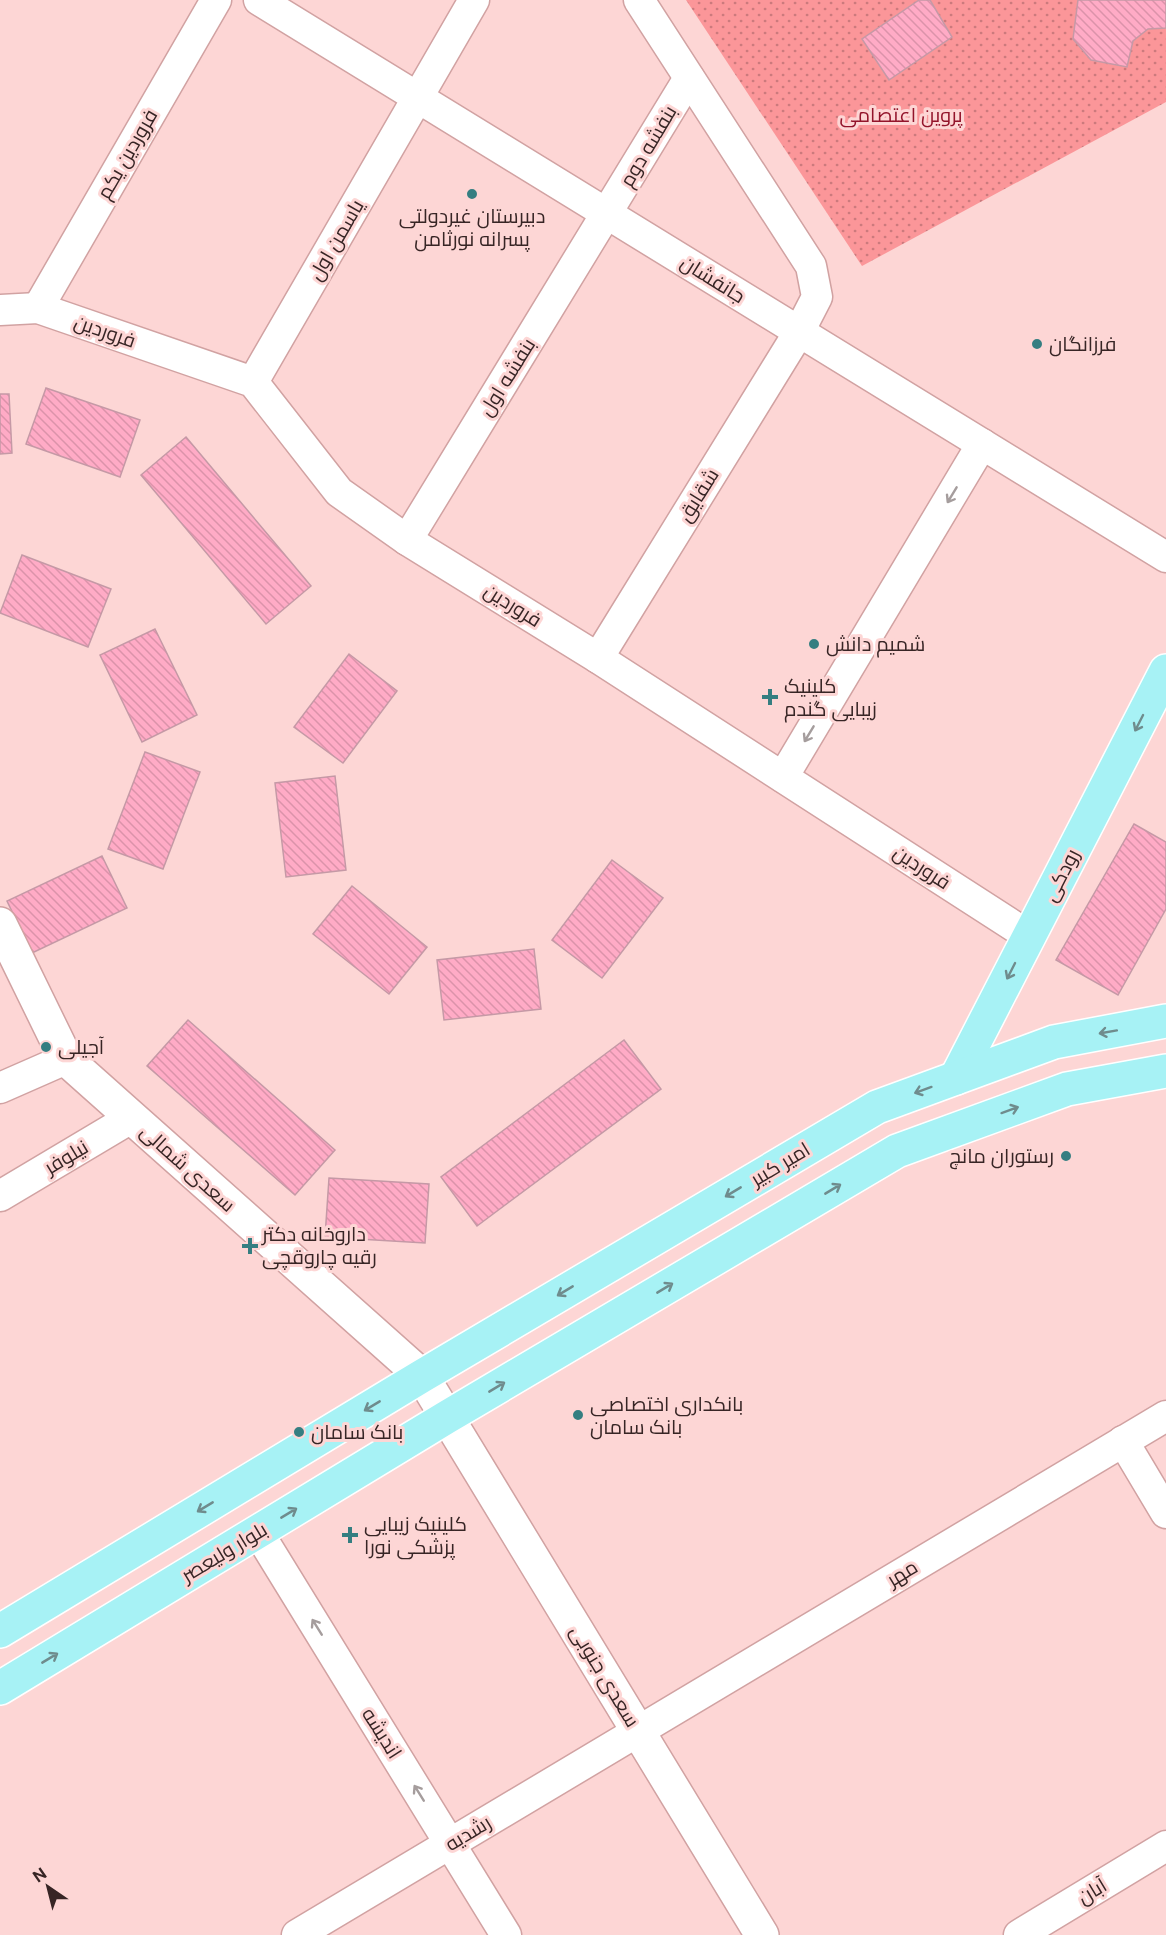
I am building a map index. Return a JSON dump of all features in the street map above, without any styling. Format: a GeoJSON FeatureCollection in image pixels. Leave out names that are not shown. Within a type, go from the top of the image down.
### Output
{"type":"FeatureCollection","features":[{"type":"Feature","properties":{"kind":"main road","name":"رودکى"},"geometry":{"type":"LineString","coordinates":[[956,1078],[1166,671]]}},
{"type":"Feature","properties":{"kind":"main road","name":"سعدى شمالى"},"geometry":{"type":"LineString","coordinates":[[0,924],[66,1059],[422,1376],[447,1417]]}},
{"type":"Feature","properties":{"kind":"main road","name":"امیر کبیر"},"geometry":{"type":"LineString","coordinates":[[422,1376],[877,1107],[1054,1042],[1166,1021]]}},
{"type":"Feature","properties":{"kind":"main road"},"geometry":{"type":"LineString","coordinates":[[447,1417],[897,1151],[1066,1089],[1166,1071]]}},
{"type":"Feature","properties":{"kind":"main road"},"geometry":{"type":"LineString","coordinates":[[0,1631],[422,1376]]}},
{"type":"Feature","properties":{"kind":"main road","name":"بلوار ولیعصر"},"geometry":{"type":"LineString","coordinates":[[0,1688],[447,1417]]}},
{"type":"Feature","properties":{"kind":"main road","name":"سعدى جنوبی"},"geometry":{"type":"LineString","coordinates":[[447,1417],[762,1935]]}},
{"type":"Feature","properties":{"kind":"street","name":"فروردین یکم"},"geometry":{"type":"LineString","coordinates":[[38,308],[216,0]]}},
{"type":"Feature","properties":{"kind":"street","name":"جانفشان"},"geometry":{"type":"LineString","coordinates":[[259,0],[1166,557]]}},
{"type":"Feature","properties":{"kind":"street","name":"یاسمن اول"},"geometry":{"type":"LineString","coordinates":[[253,382],[474,0]]}},
{"type":"Feature","properties":{"kind":"street","name":"شقایق"},"geometry":{"type":"LineString","coordinates":[[598,658],[799,332],[817,297],[811,266],[639,0]]}},
{"type":"Feature","properties":{"kind":"street","name":"بنفشه دوم"},"geometry":{"type":"LineString","coordinates":[[607,214],[689,78]]}},
{"type":"Feature","properties":{"kind":"street","name":"بنفشه اول"},"geometry":{"type":"LineString","coordinates":[[407,540],[607,214]]}},
{"type":"Feature","properties":{"kind":"street","name":"فروردین"},"geometry":{"type":"LineString","coordinates":[[0,310],[38,308],[253,382],[339,492],[407,540],[598,658],[1029,936]]}},
{"type":"Feature","properties":{"kind":"street"},"geometry":{"type":"LineString","coordinates":[[783,777],[982,444]]}},
{"type":"Feature","properties":{"kind":"street"},"geometry":{"type":"LineString","coordinates":[[0,1088],[66,1059]]}},
{"type":"Feature","properties":{"kind":"street","name":"نیلوفر"},"geometry":{"type":"LineString","coordinates":[[0,1196],[131,1118]]}},
{"type":"Feature","properties":{"kind":"street","name":"مهر"},"geometry":{"type":"LineString","coordinates":[[638,1731],[1166,1416]]}},
{"type":"Feature","properties":{"kind":"street"},"geometry":{"type":"LineString","coordinates":[[1123,1441],[1166,1513]]}},
{"type":"Feature","properties":{"kind":"street","name":"اندیشه"},"geometry":{"type":"LineString","coordinates":[[258,1532],[506,1935]]}},
{"type":"Feature","properties":{"kind":"street","name":"رشدیه"},"geometry":{"type":"LineString","coordinates":[[297,1935],[638,1731]]}},
{"type":"Feature","properties":{"kind":"street","name":"آبان"},"geometry":{"type":"LineString","coordinates":[[1019,1935],[1166,1846]]}},
{"type":"Feature","properties":{"kind":"green space","name":"پروین اعتصامى"},"geometry":{"type":"Polygon","coordinates":[[[686,0],[1166,0],[1166,102],[862,266],[686,0]]]}},
{"type":"Feature","properties":{"kind":"building"},"geometry":{"type":"Polygon","coordinates":[[[919,0],[930,0],[952,37],[889,80],[862,39],[919,0]]]}},
{"type":"Feature","properties":{"kind":"building"},"geometry":{"type":"Polygon","coordinates":[[[1078,0],[1166,0],[1166,28],[1148,29],[1133,41],[1127,67],[1091,60],[1073,39],[1078,0]]]}},
{"type":"Feature","properties":{"kind":"building"},"geometry":{"type":"Polygon","coordinates":[[[46,388],[140,420],[120,477],[26,444],[46,388]]]}},
{"type":"Feature","properties":{"kind":"building"},"geometry":{"type":"Polygon","coordinates":[[[0,394],[9,394],[12,453],[0,454],[0,394]]]}},
{"type":"Feature","properties":{"kind":"building"},"geometry":{"type":"Polygon","coordinates":[[[186,437],[311,586],[266,624],[141,475],[186,437]]]}},
{"type":"Feature","properties":{"kind":"building"},"geometry":{"type":"Polygon","coordinates":[[[22,555],[111,589],[88,647],[0,613],[22,555]]]}},
{"type":"Feature","properties":{"kind":"building"},"geometry":{"type":"Polygon","coordinates":[[[155,629],[197,715],[142,742],[100,655],[155,629]]]}},
{"type":"Feature","properties":{"kind":"building"},"geometry":{"type":"Polygon","coordinates":[[[349,654],[397,691],[343,763],[294,727],[349,654]]]}},
{"type":"Feature","properties":{"kind":"building"},"geometry":{"type":"Polygon","coordinates":[[[145,752],[200,772],[163,869],[108,849],[145,752]]]}},
{"type":"Feature","properties":{"kind":"building"},"geometry":{"type":"Polygon","coordinates":[[[335,776],[346,870],[286,877],[275,783],[335,776]]]}},
{"type":"Feature","properties":{"kind":"building"},"geometry":{"type":"Polygon","coordinates":[[[1134,824],[1166,842],[1166,909],[1118,995],[1056,960],[1134,824]]]}},
{"type":"Feature","properties":{"kind":"building"},"geometry":{"type":"Polygon","coordinates":[[[102,856],[127,908],[32,953],[7,901],[102,856]]]}},
{"type":"Feature","properties":{"kind":"building"},"geometry":{"type":"Polygon","coordinates":[[[612,860],[663,898],[602,978],[552,940],[612,860]]]}},
{"type":"Feature","properties":{"kind":"building"},"geometry":{"type":"Polygon","coordinates":[[[352,886],[427,947],[389,994],[313,934],[352,886]]]}},
{"type":"Feature","properties":{"kind":"building"},"geometry":{"type":"Polygon","coordinates":[[[534,949],[541,1009],[444,1020],[437,960],[534,949]]]}},
{"type":"Feature","properties":{"kind":"building"},"geometry":{"type":"Polygon","coordinates":[[[188,1020],[335,1150],[295,1195],[147,1066],[188,1020]]]}},
{"type":"Feature","properties":{"kind":"building"},"geometry":{"type":"Polygon","coordinates":[[[624,1040],[661,1089],[477,1226],[441,1177],[624,1040]]]}},
{"type":"Feature","properties":{"kind":"building"},"geometry":{"type":"Polygon","coordinates":[[[329,1178],[429,1184],[425,1243],[325,1237],[329,1178]]]}},
{"type":"Feature","properties":{"kind":"place","name":"دبیرستان غیردولتی پسرانه نورثامن"},"geometry":{"type":"Point","coordinates":[472,194]}},
{"type":"Feature","properties":{"kind":"place","name":"فرزانگان"},"geometry":{"type":"Point","coordinates":[1037,344]}},
{"type":"Feature","properties":{"kind":"place","name":"شمیم دانش"},"geometry":{"type":"Point","coordinates":[814,644]}},
{"type":"Feature","properties":{"kind":"place","name":"کلینیک زیبایی گندم"},"geometry":{"type":"Point","coordinates":[770,697]}},
{"type":"Feature","properties":{"kind":"place","name":"آجیلی"},"geometry":{"type":"Point","coordinates":[46,1047]}},
{"type":"Feature","properties":{"kind":"place","name":"رستوران مانچ"},"geometry":{"type":"Point","coordinates":[1066,1156]}},
{"type":"Feature","properties":{"kind":"place","name":"داروخانه دکتر رقیه چاروقچی"},"geometry":{"type":"Point","coordinates":[250,1246]}},
{"type":"Feature","properties":{"kind":"place","name":"بانکداری اختصاصی بانک سامان"},"geometry":{"type":"Point","coordinates":[578,1415]}},
{"type":"Feature","properties":{"kind":"place","name":"بانک سامان"},"geometry":{"type":"Point","coordinates":[299,1432]}},
{"type":"Feature","properties":{"kind":"place","name":"کلینیک زیبایی پزشکی نورا"},"geometry":{"type":"Point","coordinates":[350,1535]}}]}
